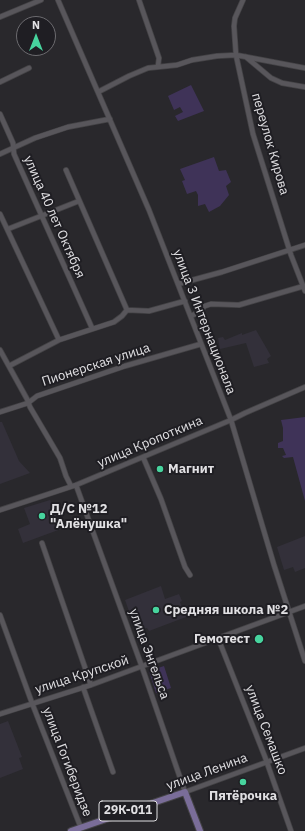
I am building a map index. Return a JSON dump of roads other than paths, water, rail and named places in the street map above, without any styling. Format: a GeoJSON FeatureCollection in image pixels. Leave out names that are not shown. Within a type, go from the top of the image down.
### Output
{"type":"FeatureCollection","features":[{"type":"Feature","properties":{"kind":"main road","name":"улица Ленина"},"geometry":{"type":"LineString","coordinates":[[71,831],[185,792]]}},
{"type":"Feature","properties":{"kind":"main road","name":"улица Энгельса"},"geometry":{"type":"LineString","coordinates":[[185,792],[200,831]]}},
{"type":"Feature","properties":{"kind":"street"},"geometry":{"type":"LineString","coordinates":[[0,17],[40,0]]}},
{"type":"Feature","properties":{"kind":"street","name":"улица 3 Интернационала"},"geometry":{"type":"LineString","coordinates":[[58,0],[149,210],[231,420],[274,565],[305,661]]}},
{"type":"Feature","properties":{"kind":"street"},"geometry":{"type":"LineString","coordinates":[[139,0],[159,58],[158,66]]}},
{"type":"Feature","properties":{"kind":"street","name":"переулок Кирова"},"geometry":{"type":"LineString","coordinates":[[243,0],[235,18],[234,26],[236,55],[253,134],[291,255],[304,287]]}},
{"type":"Feature","properties":{"kind":"street"},"geometry":{"type":"LineString","coordinates":[[98,92],[139,71],[158,66],[177,65],[192,60],[217,56],[236,55],[305,68]]}},
{"type":"Feature","properties":{"kind":"street"},"geometry":{"type":"LineString","coordinates":[[246,57],[271,78],[282,83],[305,87]]}},
{"type":"Feature","properties":{"kind":"street"},"geometry":{"type":"LineString","coordinates":[[0,82],[29,68]]}},
{"type":"Feature","properties":{"kind":"street","name":"улица 40 лет Октября"},"geometry":{"type":"LineString","coordinates":[[0,114],[13,147],[14,154],[92,328]]}},
{"type":"Feature","properties":{"kind":"street"},"geometry":{"type":"LineString","coordinates":[[0,154],[13,147],[68,127],[110,119]]}},
{"type":"Feature","properties":{"kind":"street"},"geometry":{"type":"LineString","coordinates":[[66,170],[126,310]]}},
{"type":"Feature","properties":{"kind":"street"},"geometry":{"type":"LineString","coordinates":[[8,229],[79,201]]}},
{"type":"Feature","properties":{"kind":"street"},"geometry":{"type":"LineString","coordinates":[[0,214],[59,340]]}},
{"type":"Feature","properties":{"kind":"street"},"geometry":{"type":"LineString","coordinates":[[178,284],[215,274],[305,245]]}},
{"type":"Feature","properties":{"kind":"street"},"geometry":{"type":"LineString","coordinates":[[191,316],[199,312],[204,306],[211,304],[239,305],[304,287]]}},
{"type":"Feature","properties":{"kind":"street"},"geometry":{"type":"LineString","coordinates":[[126,310],[149,311],[185,301]]}},
{"type":"Feature","properties":{"kind":"street"},"geometry":{"type":"LineString","coordinates":[[9,366],[59,340],[114,322],[122,316],[126,310]]}},
{"type":"Feature","properties":{"kind":"street","name":"Пионерская улица"},"geometry":{"type":"LineString","coordinates":[[0,412],[28,403],[37,396],[88,378],[201,344]]}},
{"type":"Feature","properties":{"kind":"street","name":"улица Энгельса"},"geometry":{"type":"LineString","coordinates":[[0,350],[28,403],[60,458],[66,476],[73,486],[142,667],[185,792]]}},
{"type":"Feature","properties":{"kind":"street","name":"улица Кропоткина"},"geometry":{"type":"LineString","coordinates":[[0,510],[73,486],[231,420],[245,412],[305,387]]}},
{"type":"Feature","properties":{"kind":"street"},"geometry":{"type":"LineString","coordinates":[[143,457],[161,500],[185,567],[190,575]]}},
{"type":"Feature","properties":{"kind":"street"},"geometry":{"type":"LineString","coordinates":[[42,543],[91,685]]}},
{"type":"Feature","properties":{"kind":"street","name":"улица Крупской"},"geometry":{"type":"LineString","coordinates":[[0,714],[142,667],[305,606]]}},
{"type":"Feature","properties":{"kind":"street","name":"улица Гогиберидзе"},"geometry":{"type":"LineString","coordinates":[[0,615],[32,703],[81,828]]}},
{"type":"Feature","properties":{"kind":"street","name":"улица Семашко"},"geometry":{"type":"LineString","coordinates":[[218,638],[267,763],[291,831]]}},
{"type":"Feature","properties":{"kind":"street"},"geometry":{"type":"LineString","coordinates":[[83,687],[113,772]]}},
{"type":"Feature","properties":{"kind":"street","name":"улица Ленина"},"geometry":{"type":"LineString","coordinates":[[185,792],[305,748]]}},
{"type":"Feature","properties":{"kind":"place","name":"Магнит"},"geometry":{"type":"Point","coordinates":[160,469]}},
{"type":"Feature","properties":{"kind":"place","name":"Д/С №12 \"Алёнушка\""},"geometry":{"type":"Point","coordinates":[42,516]}},
{"type":"Feature","properties":{"kind":"place","name":"Средняя школа №2"},"geometry":{"type":"Point","coordinates":[156,610]}},
{"type":"Feature","properties":{"kind":"place","name":"Гемотест"},"geometry":{"type":"Point","coordinates":[259,639]}},
{"type":"Feature","properties":{"kind":"place","name":"Пятёрочка"},"geometry":{"type":"Point","coordinates":[243,782]}}]}
